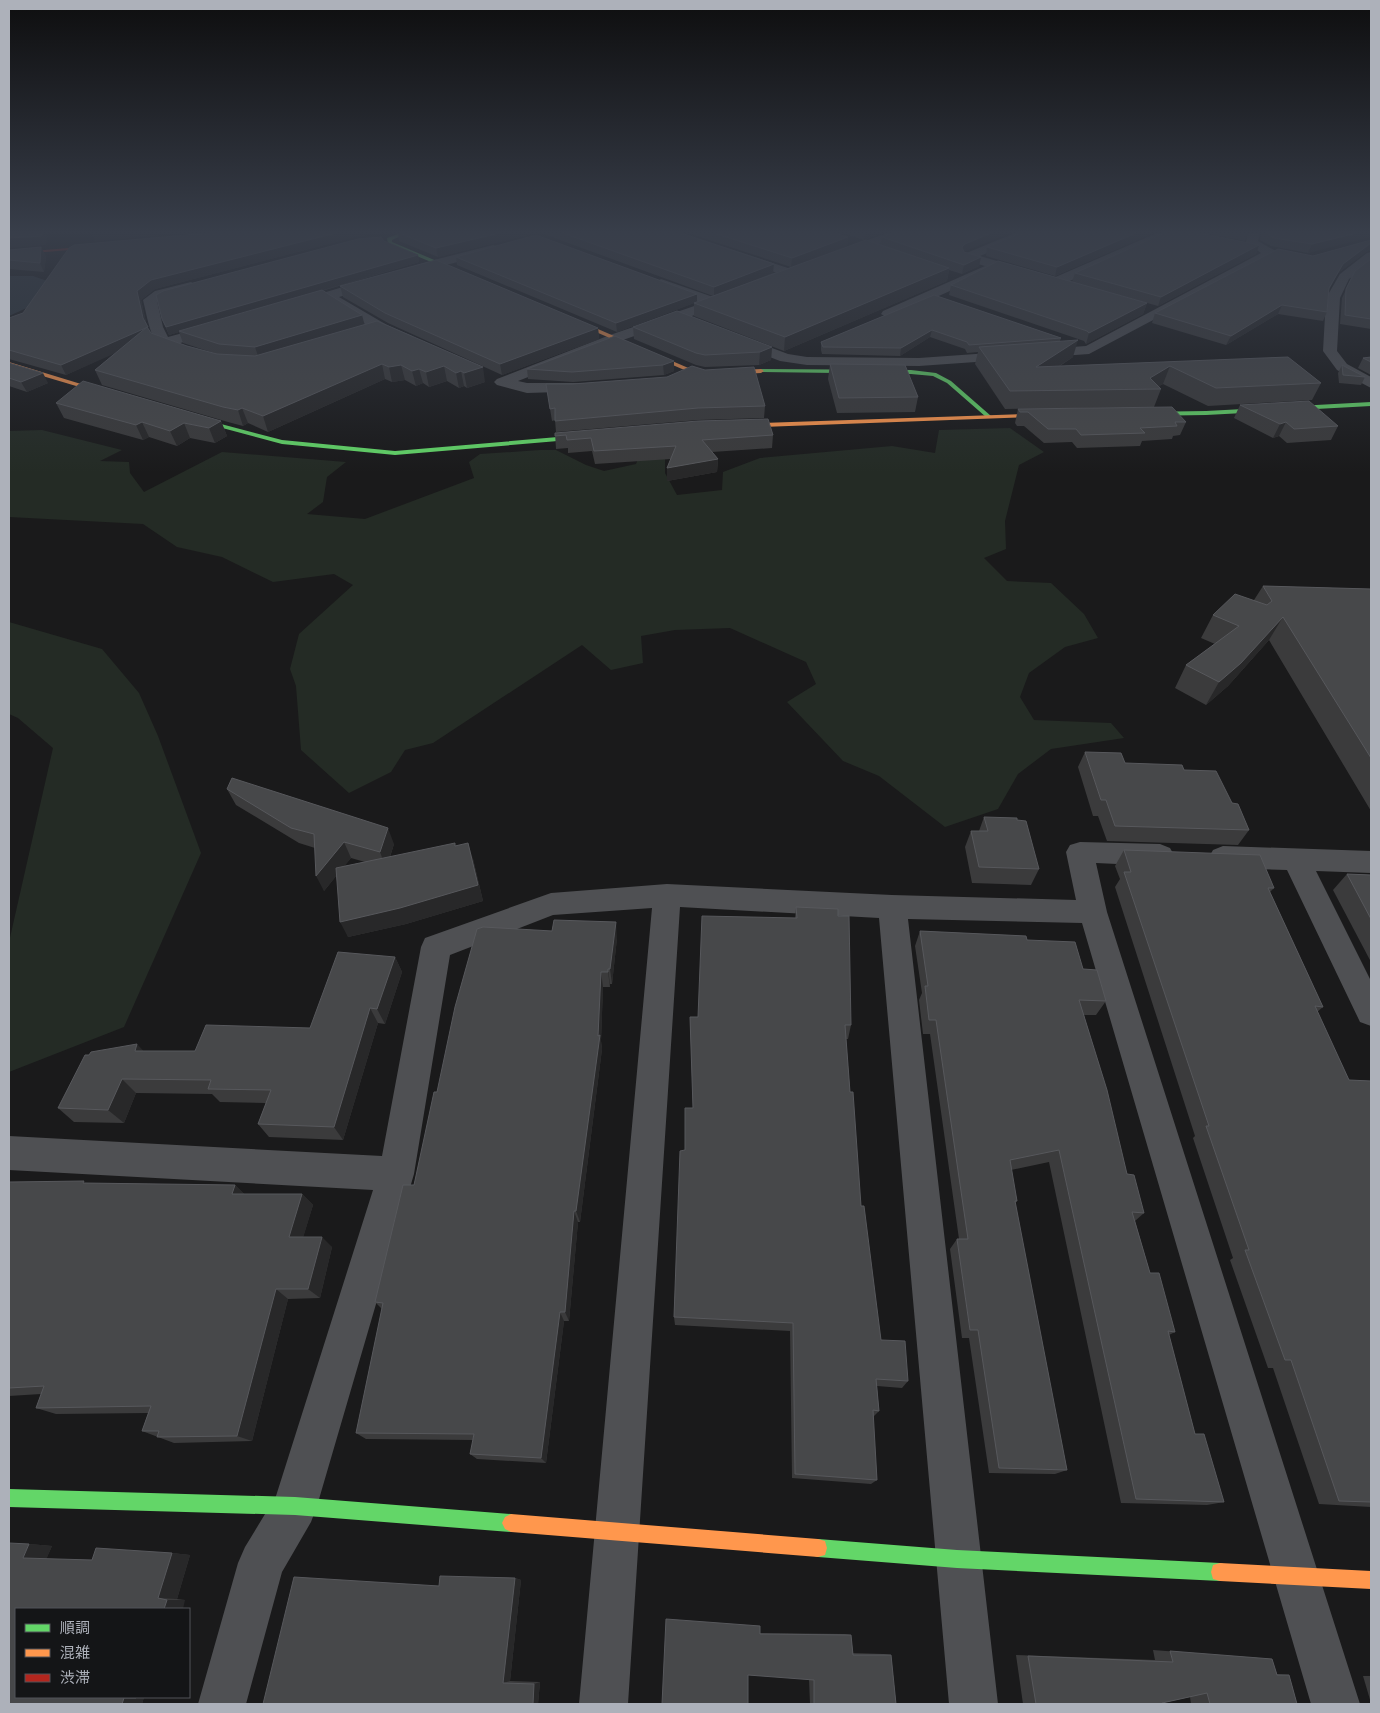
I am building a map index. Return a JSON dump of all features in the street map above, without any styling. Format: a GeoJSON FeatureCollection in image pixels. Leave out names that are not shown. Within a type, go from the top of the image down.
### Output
{"type":"FeatureCollection","features":[{"type":"Feature","properties":{"kind":"main road"},"geometry":{"type":"LineString","coordinates":[[555,313],[691,371],[705,374],[770,371],[912,372],[934,374],[950,382],[988,416]]}},
{"type":"Feature","properties":{"kind":"main road"},"geometry":{"type":"LineString","coordinates":[[9,364],[130,400]]}},
{"type":"Feature","properties":{"kind":"main road"},"geometry":{"type":"LineString","coordinates":[[1127,414],[1206,413],[1371,404]]}},
{"type":"Feature","properties":{"kind":"main road"},"geometry":{"type":"LineString","coordinates":[[177,414],[223,428],[282,442],[395,452],[609,435]]}},
{"type":"Feature","properties":{"kind":"main road"},"geometry":{"type":"LineString","coordinates":[[718,426],[988,416],[1068,415]]}},
{"type":"Feature","properties":{"kind":"main road"},"geometry":{"type":"LineString","coordinates":[[9,1498],[295,1506],[957,1559],[1371,1580]]}},
{"type":"Feature","properties":{"kind":"street"},"geometry":{"type":"LineString","coordinates":[[153,313],[156,327],[163,343],[197,355]]}},
{"type":"Feature","properties":{"kind":"street"},"geometry":{"type":"LineString","coordinates":[[357,313],[382,328],[416,343]]}},
{"type":"Feature","properties":{"kind":"street"},"geometry":{"type":"LineString","coordinates":[[502,382],[615,338],[690,313]]}},
{"type":"Feature","properties":{"kind":"street"},"geometry":{"type":"LineString","coordinates":[[872,321],[891,313]]}},
{"type":"Feature","properties":{"kind":"street"},"geometry":{"type":"LineString","coordinates":[[723,334],[785,358],[919,362],[1089,350],[1157,313]]}},
{"type":"Feature","properties":{"kind":"street"},"geometry":{"type":"LineString","coordinates":[[1332,313],[1330,351],[1342,367],[1371,382]]}},
{"type":"Feature","properties":{"kind":"street"},"geometry":{"type":"LineString","coordinates":[[679,317],[697,324]]}},
{"type":"Feature","properties":{"kind":"street"},"geometry":{"type":"LineString","coordinates":[[163,343],[227,324]]}},
{"type":"Feature","properties":{"kind":"street"},"geometry":{"type":"LineString","coordinates":[[363,333],[382,328]]}},
{"type":"Feature","properties":{"kind":"street"},"geometry":{"type":"LineString","coordinates":[[1052,337],[1089,350]]}},
{"type":"Feature","properties":{"kind":"street"},"geometry":{"type":"LineString","coordinates":[[785,358],[811,347]]}},
{"type":"Feature","properties":{"kind":"street"},"geometry":{"type":"LineString","coordinates":[[675,377],[691,371]]}},
{"type":"Feature","properties":{"kind":"street"},"geometry":{"type":"LineString","coordinates":[[485,374],[502,382],[527,388],[573,389],[601,386]]}},
{"type":"Feature","properties":{"kind":"street"},"geometry":{"type":"LineString","coordinates":[[1336,1704],[1093,912],[1080,852],[1371,862]]}},
{"type":"Feature","properties":{"kind":"street"},"geometry":{"type":"LineString","coordinates":[[1296,859],[1371,1012]]}},
{"type":"Feature","properties":{"kind":"street"},"geometry":{"type":"LineString","coordinates":[[222,1704],[262,1563],[295,1506],[396,1174],[436,948],[551,904],[667,895],[892,907],[1093,912]]}},
{"type":"Feature","properties":{"kind":"street"},"geometry":{"type":"LineString","coordinates":[[604,1704],[667,895]]}},
{"type":"Feature","properties":{"kind":"street"},"geometry":{"type":"LineString","coordinates":[[892,907],[973,1704]]}},
{"type":"Feature","properties":{"kind":"street"},"geometry":{"type":"LineString","coordinates":[[9,1152],[396,1174]]}},
{"type":"Feature","properties":{"kind":"shaded area"},"geometry":{"type":"Polygon","coordinates":[[[1010,428],[1044,452],[1019,465],[1005,521],[1006,549],[984,558],[1007,581],[1051,583],[1084,614],[1098,638],[1065,647],[1029,673],[1020,697],[1034,720],[1111,723],[1124,738],[1051,749],[1018,774],[998,809],[945,827],[879,776],[843,761],[787,702],[816,684],[806,662],[730,628],[675,630],[641,636],[643,663],[611,670],[582,645],[433,743],[405,750],[391,772],[349,793],[301,750],[296,686],[290,669],[299,634],[353,585],[334,574],[273,582],[222,557],[177,547],[143,524],[9,517],[9,431],[42,430],[122,450],[100,461],[129,462],[130,473],[144,492],[222,452],[346,462],[327,477],[323,502],[307,514],[365,519],[474,478],[469,462],[480,454],[556,450],[586,465],[604,471],[636,464],[646,440],[665,458],[665,473],[677,495],[722,490],[723,472],[760,458],[892,446],[935,453],[939,430],[1010,428]]]}},
{"type":"Feature","properties":{"kind":"shaded area"},"geometry":{"type":"Polygon","coordinates":[[[9,622],[102,649],[139,693],[158,736],[201,853],[124,1027],[9,1072],[9,942],[53,748],[18,718],[9,714],[9,622]]]}},
{"type":"Feature","properties":{"kind":"building"},"geometry":{"type":"Polygon","coordinates":[[[23,313],[142,313],[148,327],[61,365],[9,350],[9,318],[23,313]]]}},
{"type":"Feature","properties":{"kind":"building"},"geometry":{"type":"Polygon","coordinates":[[[160,313],[215,313],[166,327],[160,313]]]}},
{"type":"Feature","properties":{"kind":"building"},"geometry":{"type":"Polygon","coordinates":[[[242,313],[359,313],[362,315],[255,347],[219,344],[179,331],[242,313]]]}},
{"type":"Feature","properties":{"kind":"building"},"geometry":{"type":"Polygon","coordinates":[[[385,313],[562,313],[598,328],[500,364],[385,313]]]}},
{"type":"Feature","properties":{"kind":"building"},"geometry":{"type":"Polygon","coordinates":[[[592,313],[644,313],[616,323],[592,313]]]}},
{"type":"Feature","properties":{"kind":"building"},"geometry":{"type":"Polygon","coordinates":[[[672,313],[682,313],[772,347],[760,352],[705,355],[633,327],[672,313]]]}},
{"type":"Feature","properties":{"kind":"building"},"geometry":{"type":"Polygon","coordinates":[[[721,313],[842,313],[785,337],[721,313]]]}},
{"type":"Feature","properties":{"kind":"building"},"geometry":{"type":"Polygon","coordinates":[[[891,313],[987,313],[1061,338],[969,345],[967,342],[932,330],[901,348],[823,347],[821,342],[891,313]]]}},
{"type":"Feature","properties":{"kind":"building"},"geometry":{"type":"Polygon","coordinates":[[[1034,313],[1128,313],[1089,333],[1034,313]]]}},
{"type":"Feature","properties":{"kind":"building"},"geometry":{"type":"Polygon","coordinates":[[[1155,313],[1269,313],[1231,336],[1155,313]]]}},
{"type":"Feature","properties":{"kind":"building"},"geometry":{"type":"Polygon","coordinates":[[[1345,313],[1371,313],[1371,319],[1345,315],[1345,313]]]}},
{"type":"Feature","properties":{"kind":"building"},"geometry":{"type":"Polygon","coordinates":[[[377,321],[483,367],[464,373],[461,371],[456,373],[444,366],[426,372],[419,369],[412,371],[401,365],[389,367],[382,364],[263,416],[242,408],[238,410],[223,407],[95,370],[147,327],[151,333],[187,346],[217,354],[255,356],[377,321]]]}},
{"type":"Feature","properties":{"kind":"building"},"geometry":{"type":"Polygon","coordinates":[[[615,336],[674,361],[663,365],[572,372],[527,369],[615,336]]]}},
{"type":"Feature","properties":{"kind":"building"},"geometry":{"type":"Polygon","coordinates":[[[1078,340],[1036,367],[1288,357],[1321,383],[1216,388],[1170,366],[1150,378],[1161,389],[1010,391],[979,347],[1078,340]]]}},
{"type":"Feature","properties":{"kind":"building"},"geometry":{"type":"Polygon","coordinates":[[[1371,357],[1371,362],[1363,358],[1371,357]]]}},
{"type":"Feature","properties":{"kind":"building"},"geometry":{"type":"Polygon","coordinates":[[[9,363],[43,373],[21,382],[9,378],[9,363]]]}},
{"type":"Feature","properties":{"kind":"building"},"geometry":{"type":"Polygon","coordinates":[[[830,364],[905,365],[918,397],[839,398],[830,364]]]}},
{"type":"Feature","properties":{"kind":"building"},"geometry":{"type":"Polygon","coordinates":[[[1342,365],[1365,377],[1343,375],[1342,365]]]}},
{"type":"Feature","properties":{"kind":"building"},"geometry":{"type":"Polygon","coordinates":[[[692,366],[705,370],[754,367],[765,406],[698,408],[555,421],[555,408],[550,409],[546,384],[572,384],[667,377],[692,366]]]}},
{"type":"Feature","properties":{"kind":"building"},"geometry":{"type":"Polygon","coordinates":[[[83,381],[221,421],[209,428],[184,423],[170,431],[142,422],[136,425],[56,403],[83,381]]]}},
{"type":"Feature","properties":{"kind":"building"},"geometry":{"type":"Polygon","coordinates":[[[1309,401],[1338,426],[1294,429],[1286,422],[1280,424],[1240,405],[1309,401]]]}},
{"type":"Feature","properties":{"kind":"building"},"geometry":{"type":"Polygon","coordinates":[[[1172,407],[1186,422],[1175,422],[1177,426],[1140,428],[1145,433],[1081,435],[1076,429],[1048,429],[1028,412],[1020,412],[1018,409],[1172,407]]]}},
{"type":"Feature","properties":{"kind":"building"},"geometry":{"type":"Polygon","coordinates":[[[768,419],[773,435],[702,440],[718,459],[667,468],[676,446],[594,451],[591,438],[567,440],[566,435],[555,436],[555,433],[698,421],[768,419]]]}},
{"type":"Feature","properties":{"kind":"building"},"geometry":{"type":"Polygon","coordinates":[[[1263,586],[1371,589],[1371,758],[1283,617],[1241,663],[1219,682],[1186,665],[1239,626],[1213,615],[1235,594],[1267,605],[1272,601],[1263,586]]]}},
{"type":"Feature","properties":{"kind":"building"},"geometry":{"type":"Polygon","coordinates":[[[1085,752],[1121,753],[1125,763],[1182,765],[1184,770],[1216,771],[1232,803],[1238,804],[1249,830],[1115,826],[1106,800],[1101,800],[1085,752]]]}},
{"type":"Feature","properties":{"kind":"building"},"geometry":{"type":"Polygon","coordinates":[[[232,778],[388,828],[380,852],[344,842],[316,876],[314,834],[291,828],[227,789],[232,778]]]}},
{"type":"Feature","properties":{"kind":"building"},"geometry":{"type":"Polygon","coordinates":[[[984,817],[1017,818],[1017,820],[1026,821],[1039,869],[979,867],[971,831],[988,831],[984,817]]]}},
{"type":"Feature","properties":{"kind":"building"},"geometry":{"type":"Polygon","coordinates":[[[455,843],[455,846],[468,843],[478,885],[400,908],[340,922],[336,868],[455,843]]]}},
{"type":"Feature","properties":{"kind":"building"},"geometry":{"type":"Polygon","coordinates":[[[1124,850],[1260,855],[1274,888],[1268,888],[1323,1007],[1315,1006],[1349,1080],[1371,1081],[1371,1502],[1339,1501],[1291,1360],[1285,1360],[1245,1250],[1249,1250],[1206,1126],[1209,1126],[1124,872],[1131,872],[1124,850]]]}},
{"type":"Feature","properties":{"kind":"building"},"geometry":{"type":"Polygon","coordinates":[[[1347,874],[1371,875],[1371,919],[1347,874]]]}},
{"type":"Feature","properties":{"kind":"building"},"geometry":{"type":"Polygon","coordinates":[[[796,907],[838,909],[838,916],[849,916],[851,1025],[845,1025],[850,1092],[853,1092],[861,1206],[864,1206],[881,1340],[905,1341],[908,1381],[876,1379],[879,1411],[873,1410],[877,1480],[795,1474],[793,1323],[674,1317],[680,1151],[685,1150],[685,1108],[693,1108],[690,1017],[698,1017],[702,916],[797,918],[796,907]]]}},
{"type":"Feature","properties":{"kind":"building"},"geometry":{"type":"Polygon","coordinates":[[[554,920],[616,922],[610,969],[608,969],[608,972],[601,972],[598,1036],[600,1035],[576,1211],[574,1211],[565,1312],[560,1312],[541,1458],[470,1454],[474,1434],[356,1433],[383,1303],[375,1302],[403,1185],[414,1185],[434,1092],[437,1092],[455,1007],[477,929],[483,927],[552,931],[554,920]]]}},
{"type":"Feature","properties":{"kind":"building"},"geometry":{"type":"Polygon","coordinates":[[[920,931],[1026,936],[1027,940],[1075,942],[1083,969],[1097,970],[1106,1001],[1079,1000],[1107,1090],[1127,1174],[1134,1175],[1144,1213],[1132,1212],[1150,1273],[1159,1273],[1175,1332],[1168,1331],[1195,1434],[1204,1434],[1224,1502],[1136,1499],[1059,1150],[1010,1160],[1017,1201],[1015,1201],[1067,1470],[999,1468],[978,1330],[970,1330],[957,1239],[968,1239],[936,1020],[929,1020],[925,986],[928,986],[920,931]]]}},
{"type":"Feature","properties":{"kind":"building"},"geometry":{"type":"Polygon","coordinates":[[[338,952],[395,957],[377,1009],[370,1008],[334,1127],[258,1124],[271,1090],[208,1089],[211,1080],[122,1079],[108,1110],[58,1108],[85,1055],[89,1055],[91,1052],[137,1044],[135,1051],[195,1051],[206,1025],[310,1028],[338,952]]]}},
{"type":"Feature","properties":{"kind":"building"},"geometry":{"type":"Polygon","coordinates":[[[84,1181],[83,1183],[235,1185],[232,1194],[302,1194],[289,1237],[322,1237],[308,1289],[276,1289],[237,1436],[157,1437],[159,1431],[142,1431],[151,1406],[36,1408],[44,1386],[9,1388],[9,1182],[84,1181]]]}},
{"type":"Feature","properties":{"kind":"building"},"geometry":{"type":"Polygon","coordinates":[[[9,1543],[29,1544],[23,1558],[92,1560],[96,1548],[172,1553],[158,1598],[167,1600],[164,1608],[15,1608],[15,1698],[124,1698],[122,1704],[9,1704],[9,1543]]]}},
{"type":"Feature","properties":{"kind":"building"},"geometry":{"type":"Polygon","coordinates":[[[440,1576],[515,1578],[503,1683],[534,1684],[533,1704],[263,1704],[294,1577],[439,1586],[440,1576]]]}},
{"type":"Feature","properties":{"kind":"building"},"geometry":{"type":"Polygon","coordinates":[[[666,1619],[760,1626],[760,1634],[851,1635],[853,1655],[891,1655],[896,1704],[814,1704],[814,1680],[748,1675],[748,1704],[662,1704],[666,1619]]]}},
{"type":"Feature","properties":{"kind":"building"},"geometry":{"type":"Polygon","coordinates":[[[1170,1651],[1272,1659],[1277,1675],[1289,1675],[1297,1704],[1210,1704],[1207,1693],[1162,1704],[1036,1704],[1028,1656],[1173,1662],[1170,1651]]]}},
{"type":"Feature","properties":{"kind":"traffic: fast"},"geometry":{"type":"LineString","coordinates":[[761,371],[911,372],[934,374],[949,382],[988,416]]}},
{"type":"Feature","properties":{"kind":"traffic: fast"},"geometry":{"type":"LineString","coordinates":[[1140,414],[1206,413],[1371,404]]}},
{"type":"Feature","properties":{"kind":"traffic: fast"},"geometry":{"type":"LineString","coordinates":[[187,417],[282,442],[395,453],[593,436]]}},
{"type":"Feature","properties":{"kind":"traffic: fast"},"geometry":{"type":"LineString","coordinates":[[9,1498],[295,1506],[511,1523]]}},
{"type":"Feature","properties":{"kind":"traffic: fast"},"geometry":{"type":"LineString","coordinates":[[818,1548],[957,1559],[1220,1572]]}},
{"type":"Feature","properties":{"kind":"traffic: slow"},"geometry":{"type":"LineString","coordinates":[[563,316],[691,371],[705,374],[761,371]]}},
{"type":"Feature","properties":{"kind":"traffic: slow"},"geometry":{"type":"LineString","coordinates":[[9,364],[115,396]]}},
{"type":"Feature","properties":{"kind":"traffic: slow"},"geometry":{"type":"LineString","coordinates":[[733,426],[1054,415]]}},
{"type":"Feature","properties":{"kind":"traffic: slow"},"geometry":{"type":"LineString","coordinates":[[511,1523],[818,1548]]}},
{"type":"Feature","properties":{"kind":"traffic: slow"},"geometry":{"type":"LineString","coordinates":[[1220,1572],[1371,1580]]}}]}
